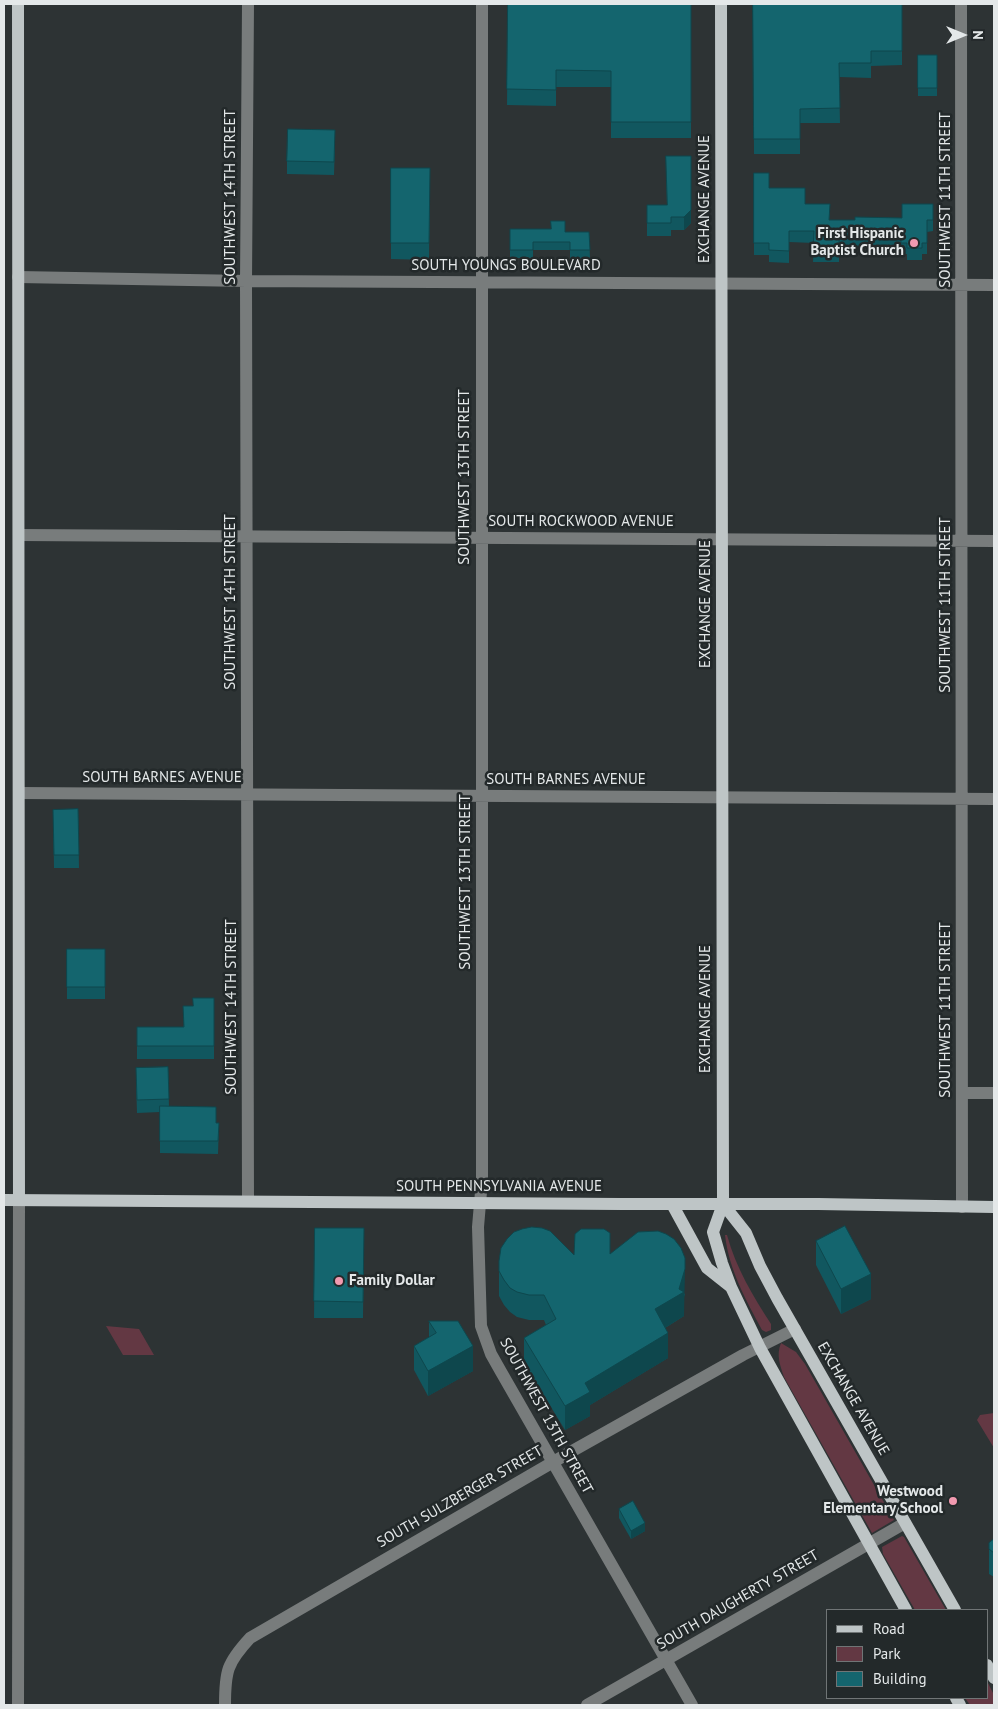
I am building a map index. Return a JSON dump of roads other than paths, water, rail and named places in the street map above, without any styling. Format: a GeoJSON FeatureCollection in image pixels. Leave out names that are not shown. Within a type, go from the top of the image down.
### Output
{"type":"FeatureCollection","features":[{"type":"Feature","properties":{"kind":"main road"},"geometry":{"type":"LineString","coordinates":[[18,4],[19,1200]]}},
{"type":"Feature","properties":{"kind":"main road","name":"EXCHANGE AVENUE"},"geometry":{"type":"LineString","coordinates":[[721,4],[723,1204],[714,1232],[722,1263],[731,1287],[760,1348],[905,1609]]}},
{"type":"Feature","properties":{"kind":"main road","name":"SOUTH PENNSYLVANIA AVENUE"},"geometry":{"type":"LineString","coordinates":[[4,1200],[994,1207]]}},
{"type":"Feature","properties":{"kind":"main road"},"geometry":{"type":"LineString","coordinates":[[672,1204],[707,1268],[731,1287]]}},
{"type":"Feature","properties":{"kind":"main road","name":"EXCHANGE AVENUE"},"geometry":{"type":"LineString","coordinates":[[723,1204],[746,1233],[760,1266],[795,1330],[955,1609]]}},
{"type":"Feature","properties":{"kind":"main road"},"geometry":{"type":"LineString","coordinates":[[988,1667],[994,1678]]}},
{"type":"Feature","properties":{"kind":"street","name":"SOUTHWEST 14TH STREET"},"geometry":{"type":"LineString","coordinates":[[248,4],[246,281],[248,1201]]}},
{"type":"Feature","properties":{"kind":"street","name":"SOUTHWEST 13TH STREET"},"geometry":{"type":"LineString","coordinates":[[482,4],[482,1180],[478,1232],[481,1326],[491,1354],[692,1705]]}},
{"type":"Feature","properties":{"kind":"street","name":"SOUTHWEST 11TH STREET"},"geometry":{"type":"LineString","coordinates":[[961,4],[962,1207]]}},
{"type":"Feature","properties":{"kind":"street","name":"SOUTH YOUNGS BOULEVARD"},"geometry":{"type":"LineString","coordinates":[[18,277],[246,281],[994,285]]}},
{"type":"Feature","properties":{"kind":"street","name":"SOUTH ROCKWOOD AVENUE"},"geometry":{"type":"LineString","coordinates":[[19,535],[994,541]]}},
{"type":"Feature","properties":{"kind":"street","name":"SOUTH BARNES AVENUE"},"geometry":{"type":"LineString","coordinates":[[19,793],[994,800]]}},
{"type":"Feature","properties":{"kind":"street"},"geometry":{"type":"LineString","coordinates":[[963,1093],[994,1093]]}},
{"type":"Feature","properties":{"kind":"street"},"geometry":{"type":"LineString","coordinates":[[18,1705],[19,1200]]}},
{"type":"Feature","properties":{"kind":"street","name":"SOUTH SULZBERGER STREET"},"geometry":{"type":"LineString","coordinates":[[225,1705],[228,1669],[238,1651],[250,1638],[566,1454],[743,1355],[795,1330]]}},
{"type":"Feature","properties":{"kind":"street","name":"SOUTH DAUGHERTY STREET"},"geometry":{"type":"LineString","coordinates":[[587,1705],[906,1523]]}},
{"type":"Feature","properties":{"kind":"place","name":"First Hispanic Baptist Church"},"geometry":{"type":"Point","coordinates":[914,243]}},
{"type":"Feature","properties":{"kind":"place","name":"Family Dollar"},"geometry":{"type":"Point","coordinates":[339,1281]}},
{"type":"Feature","properties":{"kind":"place","name":"Westwood Elementary School"},"geometry":{"type":"Point","coordinates":[953,1501]}}]}
